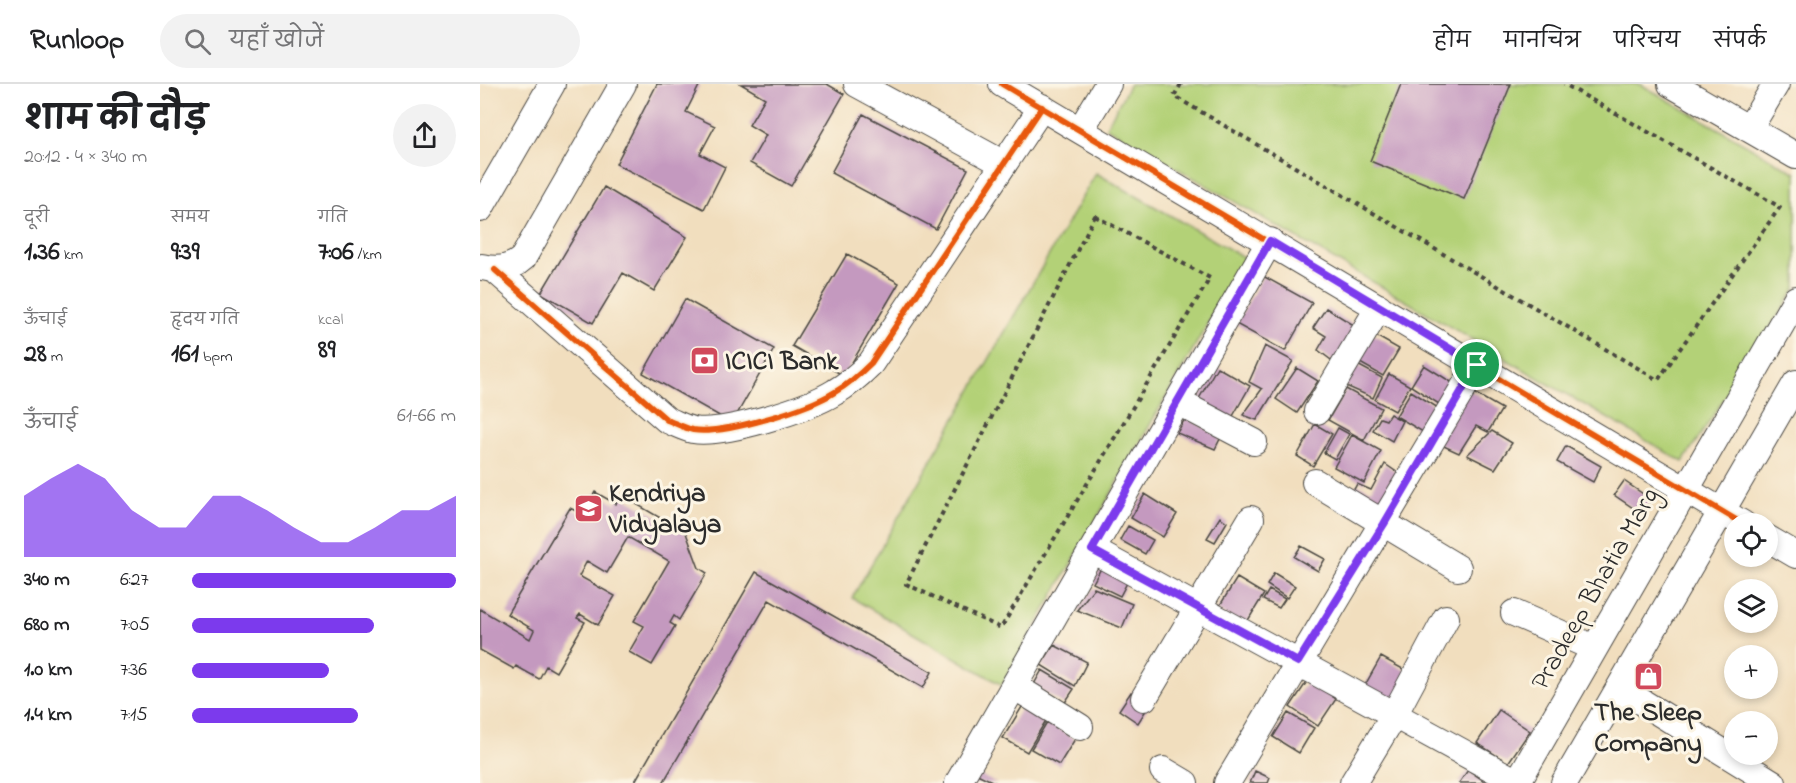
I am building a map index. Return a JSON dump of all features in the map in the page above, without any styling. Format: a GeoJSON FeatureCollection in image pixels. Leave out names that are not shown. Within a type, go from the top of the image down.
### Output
{"type":"FeatureCollection","features":[{"type":"Feature","properties":{"kind":"street"},"geometry":{"type":"LineString","coordinates":[[481,204],[552,84]]}},
{"type":"Feature","properties":{"kind":"street"},"geometry":{"type":"LineString","coordinates":[[487,268],[515,265],[523,258],[623,84]]}},
{"type":"Feature","properties":{"kind":"street"},"geometry":{"type":"LineString","coordinates":[[857,84],[1004,164]]}},
{"type":"Feature","properties":{"kind":"street"},"geometry":{"type":"LineString","coordinates":[[1002,84],[1726,513]]}},
{"type":"Feature","properties":{"kind":"street"},"geometry":{"type":"LineString","coordinates":[[1081,129],[1108,84]]}},
{"type":"Feature","properties":{"kind":"street"},"geometry":{"type":"LineString","coordinates":[[1671,84],[1796,156]]}},
{"type":"Feature","properties":{"kind":"street"},"geometry":{"type":"LineString","coordinates":[[1749,129],[1776,84]]}},
{"type":"Feature","properties":{"kind":"street"},"geometry":{"type":"LineString","coordinates":[[487,268],[667,420],[692,430],[723,430],[759,422],[833,394],[855,379],[871,363],[1042,107]]}},
{"type":"Feature","properties":{"kind":"street"},"geometry":{"type":"LineString","coordinates":[[958,783],[1270,241]]}},
{"type":"Feature","properties":{"kind":"street","name":"Pradeep Bhatia Marg"},"geometry":{"type":"LineString","coordinates":[[1517,782],[1796,298]]}},
{"type":"Feature","properties":{"kind":"street"},"geometry":{"type":"LineString","coordinates":[[1317,411],[1379,307]]}},
{"type":"Feature","properties":{"kind":"street"},"geometry":{"type":"LineString","coordinates":[[1227,783],[1477,365]]}},
{"type":"Feature","properties":{"kind":"street"},"geometry":{"type":"LineString","coordinates":[[1735,513],[1796,383]]}},
{"type":"Feature","properties":{"kind":"street"},"geometry":{"type":"LineString","coordinates":[[1178,402],[1254,441]]}},
{"type":"Feature","properties":{"kind":"street"},"geometry":{"type":"LineString","coordinates":[[1315,482],[1458,568]]}},
{"type":"Feature","properties":{"kind":"street"},"geometry":{"type":"LineString","coordinates":[[1144,698],[1251,519]]}},
{"type":"Feature","properties":{"kind":"street"},"geometry":{"type":"LineString","coordinates":[[1564,783],[1619,688],[1724,530]]}},
{"type":"Feature","properties":{"kind":"street"},"geometry":{"type":"LineString","coordinates":[[1778,544],[1796,555]]}},
{"type":"Feature","properties":{"kind":"street"},"geometry":{"type":"LineString","coordinates":[[1092,550],[1517,782]]}},
{"type":"Feature","properties":{"kind":"street"},"geometry":{"type":"LineString","coordinates":[[1514,613],[1594,648]]}},
{"type":"Feature","properties":{"kind":"street"},"geometry":{"type":"LineString","coordinates":[[1353,783],[1394,715],[1446,618]]}},
{"type":"Feature","properties":{"kind":"street"},"geometry":{"type":"LineString","coordinates":[[1014,686],[1080,727]]}},
{"type":"Feature","properties":{"kind":"street"},"geometry":{"type":"LineString","coordinates":[[1619,688],[1773,783]]}},
{"type":"Feature","properties":{"kind":"street"},"geometry":{"type":"LineString","coordinates":[[1163,770],[1185,783]]}},
{"type":"Feature","properties":{"kind":"path"},"geometry":{"type":"LineString","coordinates":[[1181,84],[1174,96],[1659,380],[1780,207],[1564,84]]}},
{"type":"Feature","properties":{"kind":"path"},"geometry":{"type":"LineString","coordinates":[[1095,216],[1210,278],[1001,628],[906,584],[1095,216]]}},
{"type":"Feature","properties":{"kind":"green space"},"geometry":{"type":"Polygon","coordinates":[[[1130,84],[1640,84],[1796,173],[1796,288],[1683,462],[1106,127],[1130,84]]]}},
{"type":"Feature","properties":{"kind":"green space"},"geometry":{"type":"Polygon","coordinates":[[[1096,173],[1245,258],[1002,685],[852,598],[1096,173]]]}},
{"type":"Feature","properties":{"kind":"building"},"geometry":{"type":"Polygon","coordinates":[[[657,84],[700,84],[686,112],[715,126],[700,154],[725,167],[704,209],[616,164],[657,84]]]}},
{"type":"Feature","properties":{"kind":"building"},"geometry":{"type":"Polygon","coordinates":[[[741,84],[827,84],[844,94],[791,186],[750,163],[766,135],[749,125],[765,98],[741,84]]]}},
{"type":"Feature","properties":{"kind":"building"},"geometry":{"type":"Polygon","coordinates":[[[1401,84],[1511,84],[1464,199],[1370,161],[1401,84]]]}},
{"type":"Feature","properties":{"kind":"building"},"geometry":{"type":"Polygon","coordinates":[[[863,114],[968,169],[936,229],[831,173],[863,114]]]}},
{"type":"Feature","properties":{"kind":"building"},"geometry":{"type":"Polygon","coordinates":[[[604,187],[687,237],[654,291],[623,273],[593,323],[541,293],[604,187]]]}},
{"type":"Feature","properties":{"kind":"building"},"geometry":{"type":"Polygon","coordinates":[[[847,254],[899,283],[844,376],[792,346],[847,254]]]}},
{"type":"Feature","properties":{"kind":"building"},"geometry":{"type":"Polygon","coordinates":[[[1263,276],[1312,303],[1285,351],[1236,324],[1263,276]]]}},
{"type":"Feature","properties":{"kind":"building"},"geometry":{"type":"Polygon","coordinates":[[[685,299],[774,349],[732,423],[643,373],[685,299]]]}},
{"type":"Feature","properties":{"kind":"building"},"geometry":{"type":"Polygon","coordinates":[[[1326,308],[1357,327],[1335,363],[1318,350],[1326,336],[1313,328],[1326,308]]]}},
{"type":"Feature","properties":{"kind":"building"},"geometry":{"type":"Polygon","coordinates":[[[1369,332],[1399,349],[1383,376],[1353,359],[1369,332]]]}},
{"type":"Feature","properties":{"kind":"building"},"geometry":{"type":"Polygon","coordinates":[[[1265,346],[1293,361],[1257,420],[1243,415],[1262,389],[1249,382],[1265,346]]]}},
{"type":"Feature","properties":{"kind":"building"},"geometry":{"type":"Polygon","coordinates":[[[1352,362],[1382,378],[1373,398],[1337,382],[1352,362]]]}},
{"type":"Feature","properties":{"kind":"building"},"geometry":{"type":"Polygon","coordinates":[[[1424,365],[1456,385],[1442,406],[1411,386],[1424,365]]]}},
{"type":"Feature","properties":{"kind":"building"},"geometry":{"type":"Polygon","coordinates":[[[1217,367],[1250,386],[1229,423],[1196,404],[1217,367]]]}},
{"type":"Feature","properties":{"kind":"building"},"geometry":{"type":"Polygon","coordinates":[[[1297,368],[1318,381],[1297,413],[1276,399],[1297,368]]]}},
{"type":"Feature","properties":{"kind":"building"},"geometry":{"type":"Polygon","coordinates":[[[1389,374],[1410,386],[1395,411],[1375,400],[1389,374]]]}},
{"type":"Feature","properties":{"kind":"building"},"geometry":{"type":"Polygon","coordinates":[[[1346,389],[1381,408],[1364,440],[1328,420],[1346,389]]]}},
{"type":"Feature","properties":{"kind":"building"},"geometry":{"type":"Polygon","coordinates":[[[1469,390],[1502,409],[1488,432],[1476,426],[1459,453],[1437,443],[1469,390]]]}},
{"type":"Feature","properties":{"kind":"building"},"geometry":{"type":"Polygon","coordinates":[[[1411,391],[1443,411],[1428,435],[1396,416],[1411,391]]]}},
{"type":"Feature","properties":{"kind":"building"},"geometry":{"type":"Polygon","coordinates":[[[1390,414],[1402,421],[1392,441],[1373,430],[1380,418],[1386,420],[1390,414]]]}},
{"type":"Feature","properties":{"kind":"building"},"geometry":{"type":"Polygon","coordinates":[[[1186,417],[1221,437],[1215,449],[1177,433],[1186,417]]]}},
{"type":"Feature","properties":{"kind":"building"},"geometry":{"type":"Polygon","coordinates":[[[1315,424],[1332,434],[1313,466],[1297,456],[1315,424]]]}},
{"type":"Feature","properties":{"kind":"building"},"geometry":{"type":"Polygon","coordinates":[[[1338,428],[1349,434],[1335,459],[1324,453],[1338,428]]]}},
{"type":"Feature","properties":{"kind":"building"},"geometry":{"type":"Polygon","coordinates":[[[1492,431],[1512,443],[1495,469],[1467,455],[1492,431]]]}},
{"type":"Feature","properties":{"kind":"building"},"geometry":{"type":"Polygon","coordinates":[[[1352,435],[1381,451],[1364,483],[1334,467],[1352,435]]]}},
{"type":"Feature","properties":{"kind":"building"},"geometry":{"type":"Polygon","coordinates":[[[1566,446],[1601,466],[1593,482],[1557,462],[1566,446]]]}},
{"type":"Feature","properties":{"kind":"building"},"geometry":{"type":"Polygon","coordinates":[[[1385,464],[1398,473],[1379,509],[1351,495],[1357,484],[1371,490],[1385,464]]]}},
{"type":"Feature","properties":{"kind":"building"},"geometry":{"type":"Polygon","coordinates":[[[1624,481],[1652,500],[1642,514],[1614,495],[1624,481]]]}},
{"type":"Feature","properties":{"kind":"building"},"geometry":{"type":"Polygon","coordinates":[[[595,492],[616,504],[621,495],[686,533],[699,568],[707,573],[679,620],[674,616],[670,623],[675,626],[652,665],[629,652],[644,626],[634,621],[669,561],[628,537],[607,573],[587,561],[579,576],[615,596],[598,625],[580,614],[577,618],[585,622],[556,672],[546,666],[539,679],[516,666],[514,669],[480,650],[480,609],[530,639],[534,630],[507,614],[570,508],[582,514],[595,492]]]}},
{"type":"Feature","properties":{"kind":"building"},"geometry":{"type":"Polygon","coordinates":[[[1145,494],[1177,514],[1163,537],[1131,518],[1145,494]]]}},
{"type":"Feature","properties":{"kind":"building"},"geometry":{"type":"Polygon","coordinates":[[[1220,517],[1227,522],[1215,542],[1207,538],[1220,517]]]}},
{"type":"Feature","properties":{"kind":"building"},"geometry":{"type":"Polygon","coordinates":[[[1128,526],[1153,540],[1145,554],[1120,540],[1128,526]]]}},
{"type":"Feature","properties":{"kind":"building"},"geometry":{"type":"Polygon","coordinates":[[[1301,546],[1325,559],[1318,571],[1294,557],[1301,546]]]}},
{"type":"Feature","properties":{"kind":"building"},"geometry":{"type":"Polygon","coordinates":[[[1104,563],[1130,577],[1120,596],[1093,583],[1104,563]]]}},
{"type":"Feature","properties":{"kind":"building"},"geometry":{"type":"Polygon","coordinates":[[[756,572],[932,672],[923,688],[769,600],[663,783],[634,783],[756,572]]]}},
{"type":"Feature","properties":{"kind":"building"},"geometry":{"type":"Polygon","coordinates":[[[1274,573],[1295,586],[1287,598],[1267,585],[1274,573]]]}},
{"type":"Feature","properties":{"kind":"building"},"geometry":{"type":"Polygon","coordinates":[[[1237,578],[1264,594],[1244,627],[1217,610],[1237,578]]]}},
{"type":"Feature","properties":{"kind":"building"},"geometry":{"type":"Polygon","coordinates":[[[1094,588],[1132,604],[1122,628],[1077,610],[1094,588]]]}},
{"type":"Feature","properties":{"kind":"building"},"geometry":{"type":"Polygon","coordinates":[[[1269,590],[1285,599],[1279,608],[1263,600],[1269,590]]]}},
{"type":"Feature","properties":{"kind":"building"},"geometry":{"type":"Polygon","coordinates":[[[1054,645],[1087,662],[1075,686],[1041,665],[1054,645]]]}},
{"type":"Feature","properties":{"kind":"building"},"geometry":{"type":"Polygon","coordinates":[[[1381,657],[1412,674],[1395,704],[1364,687],[1381,657]]]}},
{"type":"Feature","properties":{"kind":"building"},"geometry":{"type":"Polygon","coordinates":[[[1042,670],[1074,689],[1064,704],[1033,686],[1042,670]]]}},
{"type":"Feature","properties":{"kind":"building"},"geometry":{"type":"Polygon","coordinates":[[[1308,680],[1336,699],[1318,726],[1290,707],[1308,680]]]}},
{"type":"Feature","properties":{"kind":"building"},"geometry":{"type":"Polygon","coordinates":[[[1131,692],[1150,704],[1138,723],[1119,710],[1131,692]]]}},
{"type":"Feature","properties":{"kind":"building"},"geometry":{"type":"Polygon","coordinates":[[[1025,702],[1048,717],[1027,752],[1003,738],[1025,702]]]}},
{"type":"Feature","properties":{"kind":"building"},"geometry":{"type":"Polygon","coordinates":[[[1499,710],[1530,731],[1508,763],[1477,743],[1499,710]]]}},
{"type":"Feature","properties":{"kind":"building"},"geometry":{"type":"Polygon","coordinates":[[[1288,713],[1314,728],[1299,753],[1273,737],[1288,713]]]}},
{"type":"Feature","properties":{"kind":"building"},"geometry":{"type":"Polygon","coordinates":[[[1047,722],[1075,739],[1059,765],[1031,749],[1047,722]]]}},
{"type":"Feature","properties":{"kind":"building"},"geometry":{"type":"Polygon","coordinates":[[[1468,770],[1487,783],[1459,783],[1468,770]]]}},
{"type":"Feature","properties":{"kind":"building"},"geometry":{"type":"Polygon","coordinates":[[[1255,771],[1270,778],[1268,783],[1250,783],[1255,771]]]}},
{"type":"Feature","properties":{"kind":"building"},"geometry":{"type":"Polygon","coordinates":[[[975,773],[996,783],[970,783],[975,773]]]}},
{"type":"Feature","properties":{"kind":"cycle path"},"geometry":{"type":"LineString","coordinates":[[1002,84],[1724,513]]}},
{"type":"Feature","properties":{"kind":"cycle path"},"geometry":{"type":"LineString","coordinates":[[495,270],[667,420],[693,430],[707,430],[724,429],[766,419],[822,399],[845,386],[871,363],[1042,107]]}},
{"type":"Feature","properties":{"kind":"place","name":"ICICI Bank"},"geometry":{"type":"Point","coordinates":[704,360]}},
{"type":"Feature","properties":{"kind":"place","name":"Kendriya Vidyalaya"},"geometry":{"type":"Point","coordinates":[588,508]}},
{"type":"Feature","properties":{"kind":"place","name":"The Sleep Company"},"geometry":{"type":"Point","coordinates":[1648,676]}},
{"type":"Feature","properties":{"kind":"route"},"geometry":{"type":"LineString","coordinates":[[1270,241],[1477,365],[1384,524],[1298,662],[1092,550],[1270,241]]}}]}
